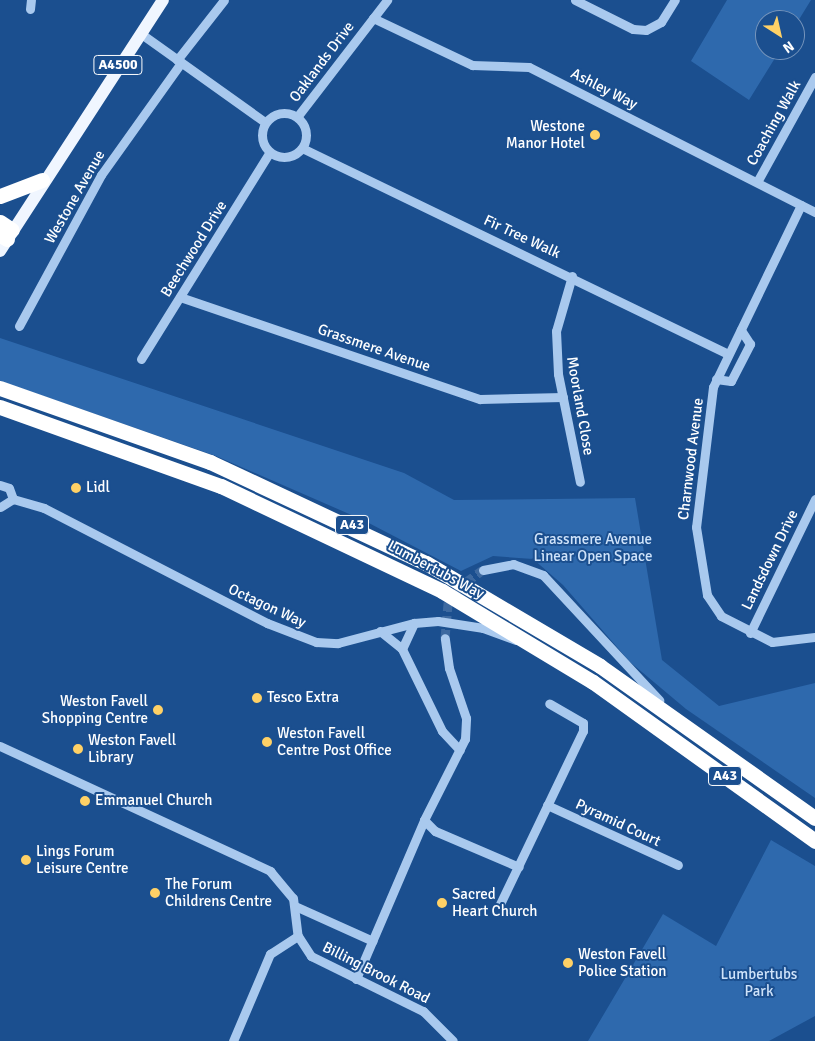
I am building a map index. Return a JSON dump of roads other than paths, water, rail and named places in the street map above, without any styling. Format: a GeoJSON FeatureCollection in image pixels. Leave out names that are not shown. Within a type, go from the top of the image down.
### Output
{"type":"FeatureCollection","features":[{"type":"Feature","properties":{"kind":"highway"},"geometry":{"type":"LineString","coordinates":[[0,196],[42,180]]}},
{"type":"Feature","properties":{"kind":"highway","name":"Lumbertubs Way"},"geometry":{"type":"LineString","coordinates":[[0,388],[193,456],[350,524],[503,605],[676,717],[815,818]]}},
{"type":"Feature","properties":{"kind":"highway","name":"Lumbertubs Way"},"geometry":{"type":"LineString","coordinates":[[0,407],[221,486],[349,544],[526,641],[628,707],[815,841]]}},
{"type":"Feature","properties":{"kind":"main road","name":"A4500"},"geometry":{"type":"LineString","coordinates":[[4,236],[163,0]]}},
{"type":"Feature","properties":{"kind":"street","name":"Westone Avenue"},"geometry":{"type":"LineString","coordinates":[[19,326],[101,175],[179,61],[224,0]]}},
{"type":"Feature","properties":{"kind":"street","name":"Oaklands Drive"},"geometry":{"type":"LineString","coordinates":[[297,117],[387,0]]}},
{"type":"Feature","properties":{"kind":"street"},"geometry":{"type":"LineString","coordinates":[[575,0],[633,30],[646,30],[661,22],[675,0]]}},
{"type":"Feature","properties":{"kind":"street","name":"Ashley Way"},"geometry":{"type":"LineString","coordinates":[[373,18],[466,63],[528,67],[815,212]]}},
{"type":"Feature","properties":{"kind":"street"},"geometry":{"type":"LineString","coordinates":[[140,33],[265,122]]}},
{"type":"Feature","properties":{"kind":"street","name":"Coaching Walk"},"geometry":{"type":"LineString","coordinates":[[757,182],[815,77]]}},
{"type":"Feature","properties":{"kind":"street"},"geometry":{"type":"LineString","coordinates":[[278,114],[297,117],[306,130],[302,148],[290,157],[269,153],[262,141],[265,122],[278,114]]}},
{"type":"Feature","properties":{"kind":"street","name":"Fir Tree Walk"},"geometry":{"type":"LineString","coordinates":[[302,148],[572,276],[728,354]]}},
{"type":"Feature","properties":{"kind":"street","name":"Beechwood Drive"},"geometry":{"type":"LineString","coordinates":[[141,359],[269,153]]}},
{"type":"Feature","properties":{"kind":"street","name":"Charnwood Avenue"},"geometry":{"type":"LineString","coordinates":[[801,206],[716,379],[696,527],[710,601],[721,616],[750,633],[778,643],[815,637]]}},
{"type":"Feature","properties":{"kind":"street","name":"Moorland Close"},"geometry":{"type":"LineString","coordinates":[[572,276],[556,331],[562,397],[580,482]]}},
{"type":"Feature","properties":{"kind":"street","name":"Grassmere Avenue"},"geometry":{"type":"LineString","coordinates":[[180,297],[480,399],[562,397]]}},
{"type":"Feature","properties":{"kind":"street","name":"Charnwood Avenue"},"geometry":{"type":"LineString","coordinates":[[716,379],[731,381],[750,344],[741,330]]}},
{"type":"Feature","properties":{"kind":"street"},"geometry":{"type":"LineString","coordinates":[[0,485],[10,488],[13,498],[0,507]]}},
{"type":"Feature","properties":{"kind":"street","name":"Octagon Way"},"geometry":{"type":"LineString","coordinates":[[13,498],[44,508],[258,619],[282,626],[292,635],[338,643],[414,623],[453,621],[526,641]]}},
{"type":"Feature","properties":{"kind":"street","name":"Landsdown Drive"},"geometry":{"type":"LineString","coordinates":[[750,633],[815,499]]}},
{"type":"Feature","properties":{"kind":"street"},"geometry":{"type":"LineString","coordinates":[[483,570],[513,564],[543,575],[676,717]]}},
{"type":"Feature","properties":{"kind":"street"},"geometry":{"type":"LineString","coordinates":[[402,649],[414,623]]}},
{"type":"Feature","properties":{"kind":"street"},"geometry":{"type":"LineString","coordinates":[[380,631],[402,649],[442,731],[460,750]]}},
{"type":"Feature","properties":{"kind":"street"},"geometry":{"type":"LineString","coordinates":[[356,979],[424,820],[460,750],[466,718],[449,668],[445,638]]}},
{"type":"Feature","properties":{"kind":"street"},"geometry":{"type":"LineString","coordinates":[[500,904],[583,731],[583,723],[550,703]]}},
{"type":"Feature","properties":{"kind":"street","name":"Billing Brook Road"},"geometry":{"type":"LineString","coordinates":[[0,746],[270,871],[289,891],[295,906],[298,936],[311,956],[423,1011],[453,1041]]}},
{"type":"Feature","properties":{"kind":"street","name":"Pyramid Court"},"geometry":{"type":"LineString","coordinates":[[547,805],[678,865]]}},
{"type":"Feature","properties":{"kind":"street"},"geometry":{"type":"LineString","coordinates":[[424,820],[434,831],[519,867]]}},
{"type":"Feature","properties":{"kind":"street"},"geometry":{"type":"LineString","coordinates":[[295,906],[373,941]]}},
{"type":"Feature","properties":{"kind":"street"},"geometry":{"type":"LineString","coordinates":[[233,1041],[270,954],[298,936]]}},
{"type":"Feature","properties":{"kind":"tunnel"},"geometry":{"type":"LineString","coordinates":[[445,638],[448,602],[455,590],[483,570]]}},
{"type":"Feature","properties":{"kind":"place","name":"Westone Manor Hotel"},"geometry":{"type":"Point","coordinates":[595,135]}},
{"type":"Feature","properties":{"kind":"place","name":"Lidl"},"geometry":{"type":"Point","coordinates":[76,488]}},
{"type":"Feature","properties":{"kind":"place","name":"Tesco Extra"},"geometry":{"type":"Point","coordinates":[257,698]}},
{"type":"Feature","properties":{"kind":"place","name":"Weston Favell Shopping Centre"},"geometry":{"type":"Point","coordinates":[158,710]}},
{"type":"Feature","properties":{"kind":"place","name":"Weston Favell Centre Post Office"},"geometry":{"type":"Point","coordinates":[267,742]}},
{"type":"Feature","properties":{"kind":"place","name":"Weston Favell Library"},"geometry":{"type":"Point","coordinates":[78,749]}},
{"type":"Feature","properties":{"kind":"place","name":"Emmanuel Church"},"geometry":{"type":"Point","coordinates":[85,801]}},
{"type":"Feature","properties":{"kind":"place","name":"Lings Forum Leisure Centre"},"geometry":{"type":"Point","coordinates":[26,860]}},
{"type":"Feature","properties":{"kind":"place","name":"The Forum Childrens Centre"},"geometry":{"type":"Point","coordinates":[155,893]}},
{"type":"Feature","properties":{"kind":"place","name":"Sacred Heart Church"},"geometry":{"type":"Point","coordinates":[442,903]}},
{"type":"Feature","properties":{"kind":"place","name":"Weston Favell Police Station"},"geometry":{"type":"Point","coordinates":[568,963]}},
{"type":"Feature","properties":{"kind":"park label","name":"Grassmere Avenue Linear Open Space"},"geometry":{"type":"Point","coordinates":[593,548]}},
{"type":"Feature","properties":{"kind":"park label","name":"Lumbertubs Park"},"geometry":{"type":"Point","coordinates":[759,982]}}]}
